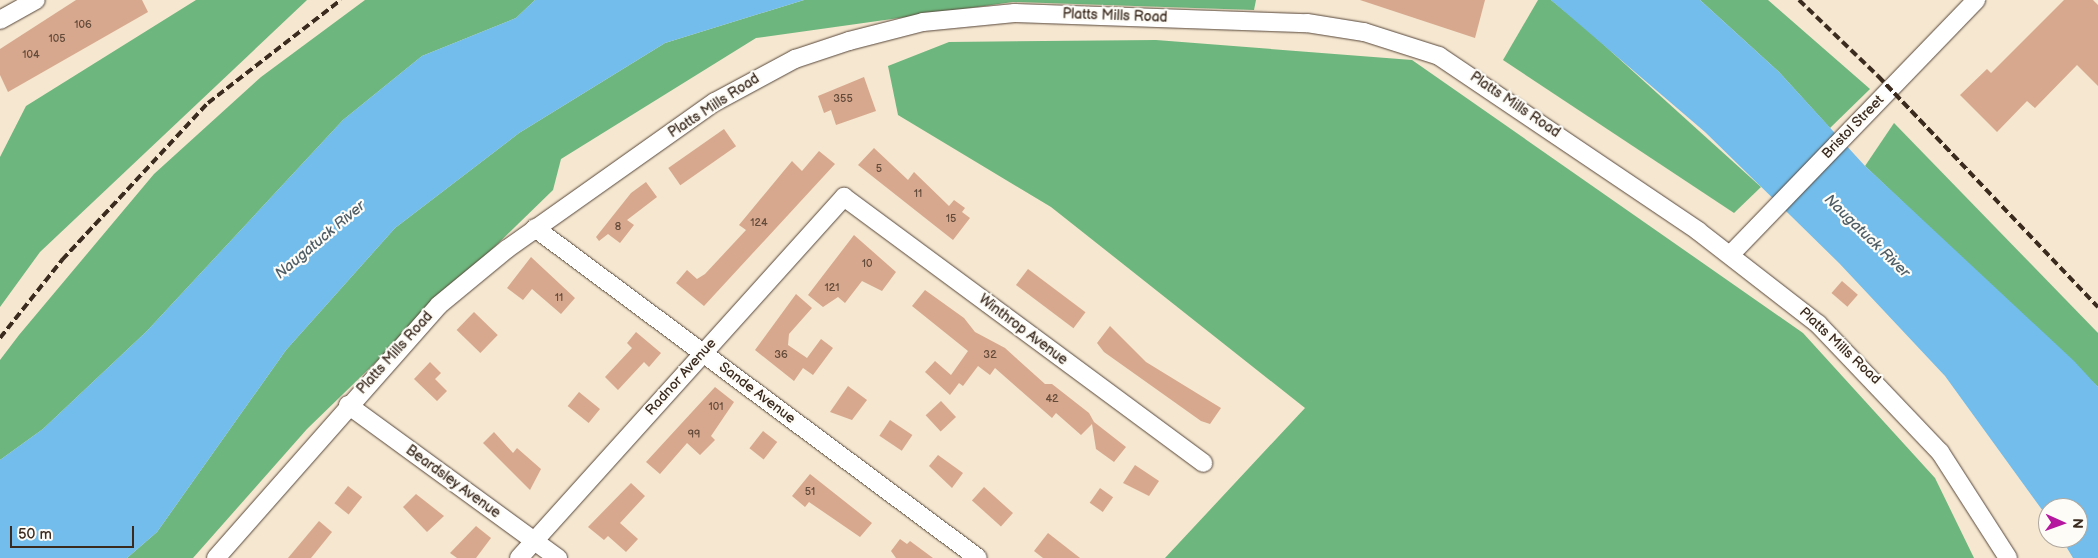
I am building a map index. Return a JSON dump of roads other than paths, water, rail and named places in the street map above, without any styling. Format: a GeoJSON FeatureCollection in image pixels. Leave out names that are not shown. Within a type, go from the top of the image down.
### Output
{"type":"FeatureCollection","features":[{"type":"Feature","properties":{"kind":"street"},"geometry":{"type":"LineString","coordinates":[[0,20],[36,0]]}},
{"type":"Feature","properties":{"kind":"street","name":"Bristol Street"},"geometry":{"type":"LineString","coordinates":[[1730,254],[1976,0]]}},
{"type":"Feature","properties":{"kind":"street","name":"Platts Mills Road"},"geometry":{"type":"LineString","coordinates":[[216,558],[348,405],[439,305],[535,228],[715,102],[795,59],[923,22],[1048,14],[1307,22],[1416,46],[1460,68],[1730,254],[1818,324],[1906,412],[1963,483],[2008,558]]}},
{"type":"Feature","properties":{"kind":"street","name":"Radnor Avenue"},"geometry":{"type":"LineString","coordinates":[[519,558],[702,352],[844,197]]}},
{"type":"Feature","properties":{"kind":"street","name":"Winthrop Avenue"},"geometry":{"type":"LineString","coordinates":[[844,197],[1203,463]]}},
{"type":"Feature","properties":{"kind":"street","name":"Sande Avenue"},"geometry":{"type":"LineString","coordinates":[[535,228],[978,558]]}},
{"type":"Feature","properties":{"kind":"street","name":"Beardsley Avenue"},"geometry":{"type":"LineString","coordinates":[[348,405],[558,558]]}},
{"type":"Feature","properties":{"kind":"water","name":"Naugatuck River"},"geometry":{"type":"Polygon","coordinates":[[[535,0],[804,0],[665,43],[519,133],[395,228],[286,350],[157,532],[127,558],[0,558],[0,460],[43,429],[147,331],[343,120],[422,56],[516,18],[535,0]]]}},
{"type":"Feature","properties":{"kind":"water","name":"Naugatuck River"},"geometry":{"type":"Polygon","coordinates":[[[1551,0],[1700,0],[1779,72],[1865,166],[2074,361],[2098,387],[2098,558],[2073,558],[2067,548],[2088,548],[2088,498],[2038,498],[2038,504],[1945,376],[1839,263],[1705,132],[1551,0]]]}},
{"type":"Feature","properties":{"kind":"railway"},"geometry":{"type":"LineString","coordinates":[[0,338],[62,260],[208,103],[341,0]]}},
{"type":"Feature","properties":{"kind":"railway"},"geometry":{"type":"LineString","coordinates":[[1799,0],[1878,76],[2098,307]]}}]}
